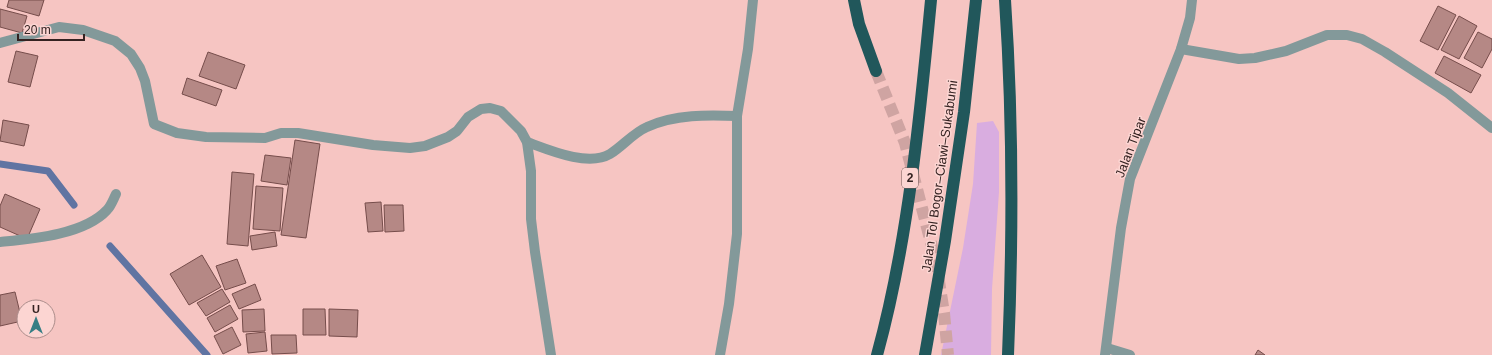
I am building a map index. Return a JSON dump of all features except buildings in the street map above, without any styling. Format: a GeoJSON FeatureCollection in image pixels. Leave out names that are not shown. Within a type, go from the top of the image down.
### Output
{"type":"FeatureCollection","features":[{"type":"Feature","properties":{"kind":"highway"},"geometry":{"type":"LineString","coordinates":[[854,0],[859,24],[876,71]]}},
{"type":"Feature","properties":{"kind":"highway","name":"2"},"geometry":{"type":"LineString","coordinates":[[877,355],[894,278],[907,206],[931,0]]}},
{"type":"Feature","properties":{"kind":"highway","name":"Jalan Tol Bogor–Ciawi–Sukabumi"},"geometry":{"type":"LineString","coordinates":[[924,355],[945,241],[964,112],[976,0]]}},
{"type":"Feature","properties":{"kind":"highway"},"geometry":{"type":"LineString","coordinates":[[1005,0],[1010,124],[1010,290],[1008,355]]}},
{"type":"Feature","properties":{"kind":"street"},"geometry":{"type":"LineString","coordinates":[[720,355],[729,304],[737,234],[737,116],[748,49],[753,0]]}},
{"type":"Feature","properties":{"kind":"street","name":"Jalan Tipar"},"geometry":{"type":"LineString","coordinates":[[1106,352],[1121,228],[1130,179],[1181,49],[1190,18],[1192,0]]}},
{"type":"Feature","properties":{"kind":"street"},"geometry":{"type":"LineString","coordinates":[[0,43],[59,27],[82,30],[115,41],[131,54],[140,68],[145,80],[154,124],[184,135],[223,139],[265,138],[281,134],[298,134],[373,145],[410,148],[439,142],[457,131],[468,117],[482,109],[490,108],[501,111],[521,131],[528,142],[531,171],[531,218],[533,238],[552,355]]}},
{"type":"Feature","properties":{"kind":"street"},"geometry":{"type":"LineString","coordinates":[[1181,49],[1239,59],[1255,58],[1286,51],[1326,34],[1347,35],[1362,39],[1385,52],[1448,93],[1492,128]]}},
{"type":"Feature","properties":{"kind":"street"},"geometry":{"type":"LineString","coordinates":[[528,142],[564,155],[595,158],[608,155],[646,127],[676,118],[706,115],[737,116]]}},
{"type":"Feature","properties":{"kind":"street"},"geometry":{"type":"LineString","coordinates":[[0,242],[53,235],[85,225],[107,210],[116,194]]}},
{"type":"Feature","properties":{"kind":"street"},"geometry":{"type":"LineString","coordinates":[[1106,352],[1130,355]]}},
{"type":"Feature","properties":{"kind":"shaded area"},"geometry":{"type":"Polygon","coordinates":[[[993,121],[999,132],[999,192],[992,289],[991,355],[941,355],[963,248],[973,184],[977,123],[993,121]]]}},
{"type":"Feature","properties":{"kind":"waterway"},"geometry":{"type":"LineString","coordinates":[[0,164],[48,171],[74,205]]}},
{"type":"Feature","properties":{"kind":"waterway"},"geometry":{"type":"LineString","coordinates":[[110,246],[207,355]]}},
{"type":"Feature","properties":{"kind":"tunnel"},"geometry":{"type":"LineString","coordinates":[[876,71],[905,143],[936,262],[944,313],[948,355]]}}]}
